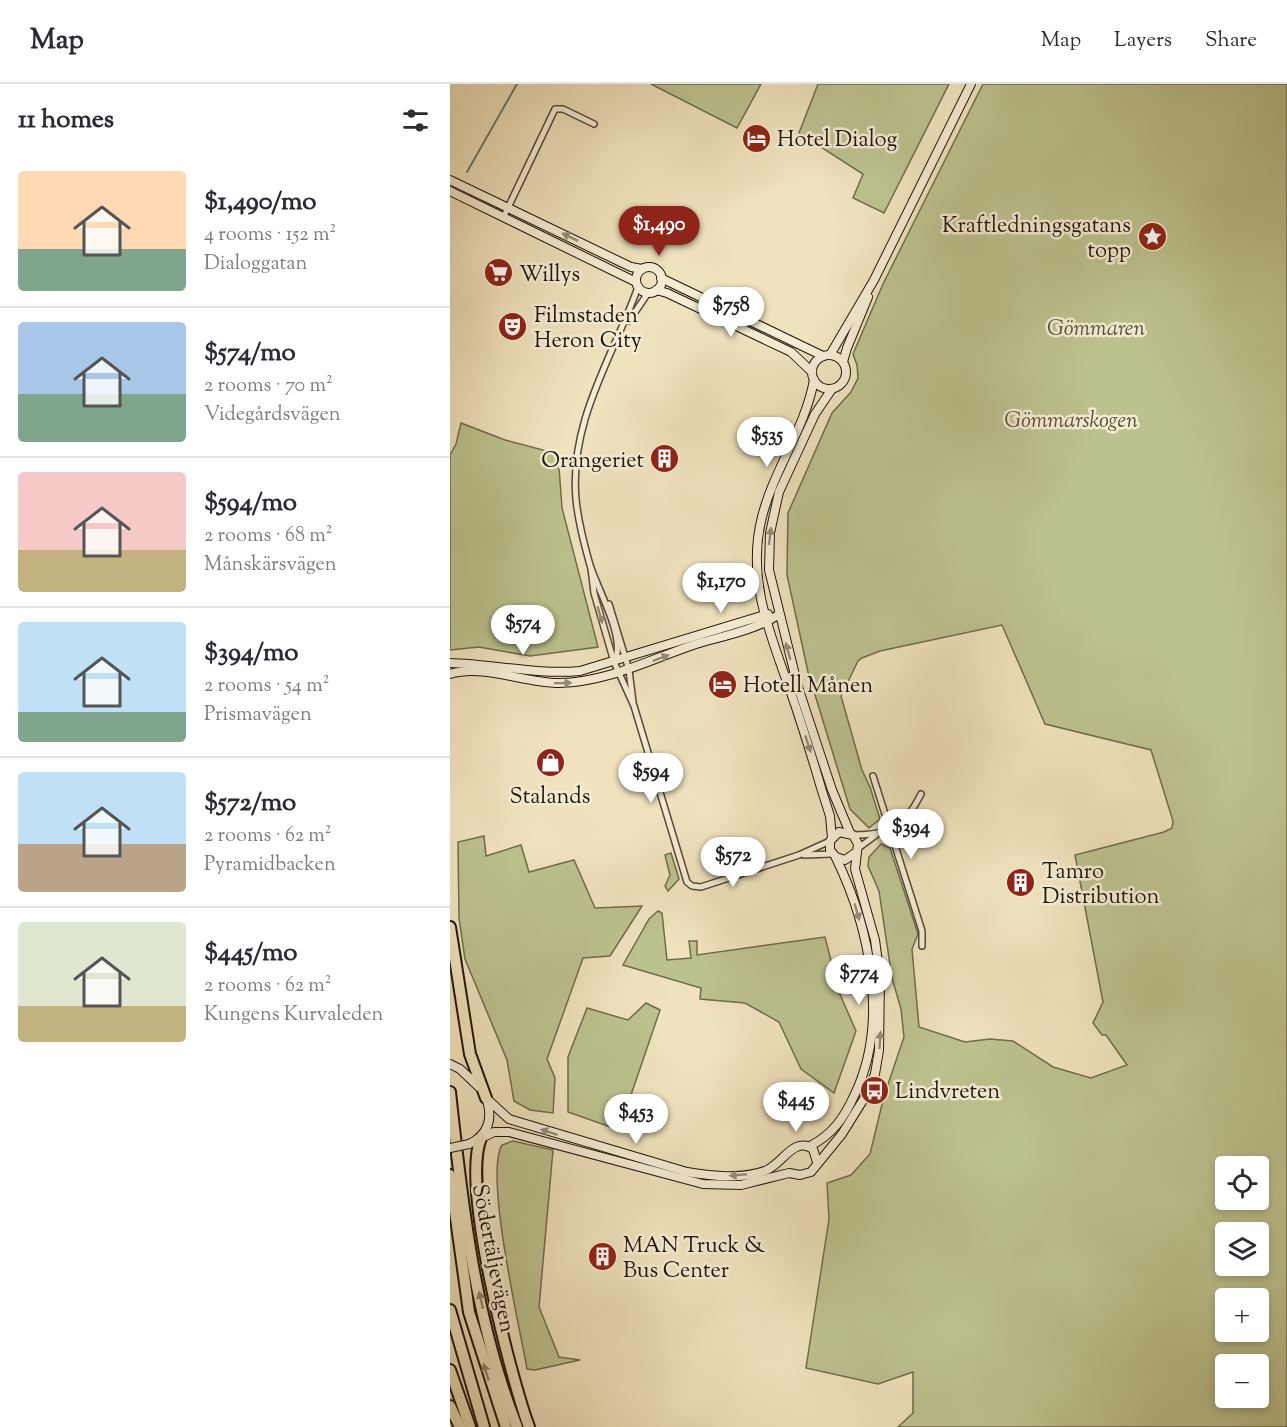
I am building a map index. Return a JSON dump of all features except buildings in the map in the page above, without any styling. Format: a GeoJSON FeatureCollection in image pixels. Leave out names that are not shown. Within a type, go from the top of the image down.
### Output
{"type":"FeatureCollection","features":[{"type":"Feature","properties":{"kind":"highway"},"geometry":{"type":"LineString","coordinates":[[450,927],[470,1054],[486,1098]]}},
{"type":"Feature","properties":{"kind":"highway","name":"Södertäljevägen"},"geometry":{"type":"LineString","coordinates":[[450,1092],[463,1206],[476,1278],[497,1370],[517,1427]]}},
{"type":"Feature","properties":{"kind":"highway"},"geometry":{"type":"LineString","coordinates":[[481,1138],[475,1163],[490,1274],[518,1396],[530,1427]]}},
{"type":"Feature","properties":{"kind":"highway"},"geometry":{"type":"LineString","coordinates":[[450,1175],[469,1312],[506,1427]]}},
{"type":"Feature","properties":{"kind":"highway"},"geometry":{"type":"LineString","coordinates":[[450,1310],[484,1427]]}},
{"type":"Feature","properties":{"kind":"highway"},"geometry":{"type":"LineString","coordinates":[[450,1370],[470,1427]]}},
{"type":"Feature","properties":{"kind":"highway"},"geometry":{"type":"LineString","coordinates":[[450,1406],[460,1427]]}},
{"type":"Feature","properties":{"kind":"street"},"geometry":{"type":"LineString","coordinates":[[450,1148],[469,1144],[494,1132],[509,1132],[703,1184],[741,1185],[795,1173],[811,1172],[842,1134],[866,1097],[875,1074],[879,1050],[880,977],[875,940],[855,869],[856,851],[851,834],[835,798],[808,718],[778,615],[769,570],[768,545],[775,504],[815,414],[832,389],[845,379],[843,363],[847,348],[874,280],[971,84]]}},
{"type":"Feature","properties":{"kind":"street"},"geometry":{"type":"LineString","coordinates":[[504,216],[555,109],[562,108],[594,124]]}},
{"type":"Feature","properties":{"kind":"street"},"geometry":{"type":"LineString","coordinates":[[450,180],[631,267],[655,269],[661,278],[843,363]]}},
{"type":"Feature","properties":{"kind":"street"},"geometry":{"type":"LineString","coordinates":[[450,191],[504,216],[637,285],[652,292],[667,293],[791,352],[822,387],[832,389]]}},
{"type":"Feature","properties":{"kind":"street"},"geometry":{"type":"LineString","coordinates":[[642,269],[637,276],[637,285],[622,332],[590,400],[576,462],[578,514],[591,568],[594,593],[614,662],[633,706],[686,879],[692,886],[700,887],[800,855],[831,840],[839,832],[877,834],[889,830],[903,823],[921,794]]}},
{"type":"Feature","properties":{"kind":"street"},"geometry":{"type":"LineString","coordinates":[[622,332],[661,278]]}},
{"type":"Feature","properties":{"kind":"street"},"geometry":{"type":"LineString","coordinates":[[450,1064],[475,1081],[486,1098],[509,1119],[687,1172],[715,1175],[756,1173],[777,1164],[798,1145],[810,1146],[837,1127],[848,1109],[866,1073],[871,1049],[871,975],[865,940],[847,880],[834,856],[830,816],[765,619],[757,572],[760,524],[771,489],[804,419],[815,363],[826,356],[874,280]]}},
{"type":"Feature","properties":{"kind":"street"},"geometry":{"type":"LineString","coordinates":[[591,568],[606,594],[626,658],[633,706]]}},
{"type":"Feature","properties":{"kind":"street"},"geometry":{"type":"LineString","coordinates":[[450,663],[475,663],[552,672],[580,671],[778,615]]}},
{"type":"Feature","properties":{"kind":"street"},"geometry":{"type":"LineString","coordinates":[[450,674],[477,672],[525,681],[576,682],[629,670],[765,619]]}},
{"type":"Feature","properties":{"kind":"street"},"geometry":{"type":"LineString","coordinates":[[873,776],[922,931],[922,946]]}},
{"type":"Feature","properties":{"kind":"street"},"geometry":{"type":"LineString","coordinates":[[800,855],[834,856],[845,860],[877,834]]}},
{"type":"Feature","properties":{"kind":"street"},"geometry":{"type":"LineString","coordinates":[[481,1138],[490,1116],[486,1098]]}},
{"type":"Feature","properties":{"kind":"street"},"geometry":{"type":"LineString","coordinates":[[810,1146],[816,1152],[817,1162]]}},
{"type":"Feature","properties":{"kind":"street"},"geometry":{"type":"LineString","coordinates":[[789,1152],[787,1161],[795,1173]]}},
{"type":"Feature","properties":{"kind":"green space"},"geometry":{"type":"Polygon","coordinates":[[[651,84],[761,84],[737,128],[651,84]]]}},
{"type":"Feature","properties":{"kind":"green space"},"geometry":{"type":"Polygon","coordinates":[[[818,84],[949,84],[884,213],[853,198],[863,174],[799,133],[818,84]]]}},
{"type":"Feature","properties":{"kind":"green space","name":"Gömmarskogen"},"geometry":{"type":"Polygon","coordinates":[[[983,84],[1287,84],[1287,1427],[898,1427],[913,1413],[913,1372],[878,1384],[806,1368],[829,1219],[827,1183],[851,1175],[870,1154],[884,1096],[904,1037],[901,1009],[892,978],[879,891],[868,866],[869,857],[881,844],[890,848],[918,934],[912,949],[919,1027],[965,1042],[990,1039],[1013,1041],[1053,1067],[1091,1078],[1127,1065],[1106,1035],[1102,1035],[1093,1023],[1103,1002],[1075,855],[1164,832],[1172,828],[1173,821],[1151,750],[1045,724],[1002,625],[880,651],[858,661],[841,696],[862,770],[880,819],[869,828],[850,809],[808,672],[787,575],[788,513],[832,413],[851,392],[858,378],[853,354],[883,284],[983,84]]]}},
{"type":"Feature","properties":{"kind":"green space"},"geometry":{"type":"Polygon","coordinates":[[[461,423],[505,440],[558,454],[562,508],[598,647],[530,656],[479,647],[450,650],[450,455],[456,444],[461,423]]]}},
{"type":"Feature","properties":{"kind":"green space"},"geometry":{"type":"Polygon","coordinates":[[[484,836],[486,856],[521,845],[529,872],[574,860],[595,908],[642,906],[610,956],[583,958],[547,1059],[555,1078],[553,1113],[530,1110],[514,1101],[507,1060],[465,959],[459,918],[458,842],[484,836]]]}},
{"type":"Feature","properties":{"kind":"green space"},"geometry":{"type":"Polygon","coordinates":[[[671,853],[679,879],[668,891],[665,886],[670,875],[665,855],[671,853]]]}},
{"type":"Feature","properties":{"kind":"green space"},"geometry":{"type":"Polygon","coordinates":[[[658,911],[662,913],[667,960],[691,958],[689,941],[697,941],[697,955],[825,937],[839,992],[856,1031],[834,1093],[801,1069],[779,1022],[745,1003],[700,999],[701,988],[623,965],[649,919],[658,911]]]}},
{"type":"Feature","properties":{"kind":"green space"},"geometry":{"type":"Polygon","coordinates":[[[646,1003],[660,1010],[619,1130],[568,1112],[568,1057],[587,1008],[628,1020],[646,1003]]]}},
{"type":"Feature","properties":{"kind":"green space"},"geometry":{"type":"Polygon","coordinates":[[[513,1141],[553,1150],[539,1307],[559,1357],[580,1360],[535,1370],[527,1369],[505,1253],[497,1187],[498,1162],[502,1145],[513,1141]]]}},
{"type":"Feature","properties":{"kind":"waterway"},"geometry":{"type":"LineString","coordinates":[[467,172],[517,84]]}},
{"type":"Feature","properties":{"kind":"place","name":"Hotel Dialog"},"geometry":{"type":"Point","coordinates":[756,138]}},
{"type":"Feature","properties":{"kind":"place","name":"Kraftledningsgatans topp"},"geometry":{"type":"Point","coordinates":[1152,237]}},
{"type":"Feature","properties":{"kind":"place","name":"Willys"},"geometry":{"type":"Point","coordinates":[498,273]}},
{"type":"Feature","properties":{"kind":"place","name":"Filmstaden Heron City"},"geometry":{"type":"Point","coordinates":[513,327]}},
{"type":"Feature","properties":{"kind":"place","name":"Orangeriet"},"geometry":{"type":"Point","coordinates":[665,459]}},
{"type":"Feature","properties":{"kind":"place","name":"Hotell Månen"},"geometry":{"type":"Point","coordinates":[722,684]}},
{"type":"Feature","properties":{"kind":"place","name":"Stalands"},"geometry":{"type":"Point","coordinates":[550,763]}},
{"type":"Feature","properties":{"kind":"place","name":"Tamro Distribution"},"geometry":{"type":"Point","coordinates":[1021,883]}},
{"type":"Feature","properties":{"kind":"place","name":"Lindvreten"},"geometry":{"type":"Point","coordinates":[874,1090]}},
{"type":"Feature","properties":{"kind":"place","name":"MAN Truck & Bus Center"},"geometry":{"type":"Point","coordinates":[602,1257]}},
{"type":"Feature","properties":{"kind":"park label","name":"Gömmaren"},"geometry":{"type":"Point","coordinates":[1096,327]}}]}
